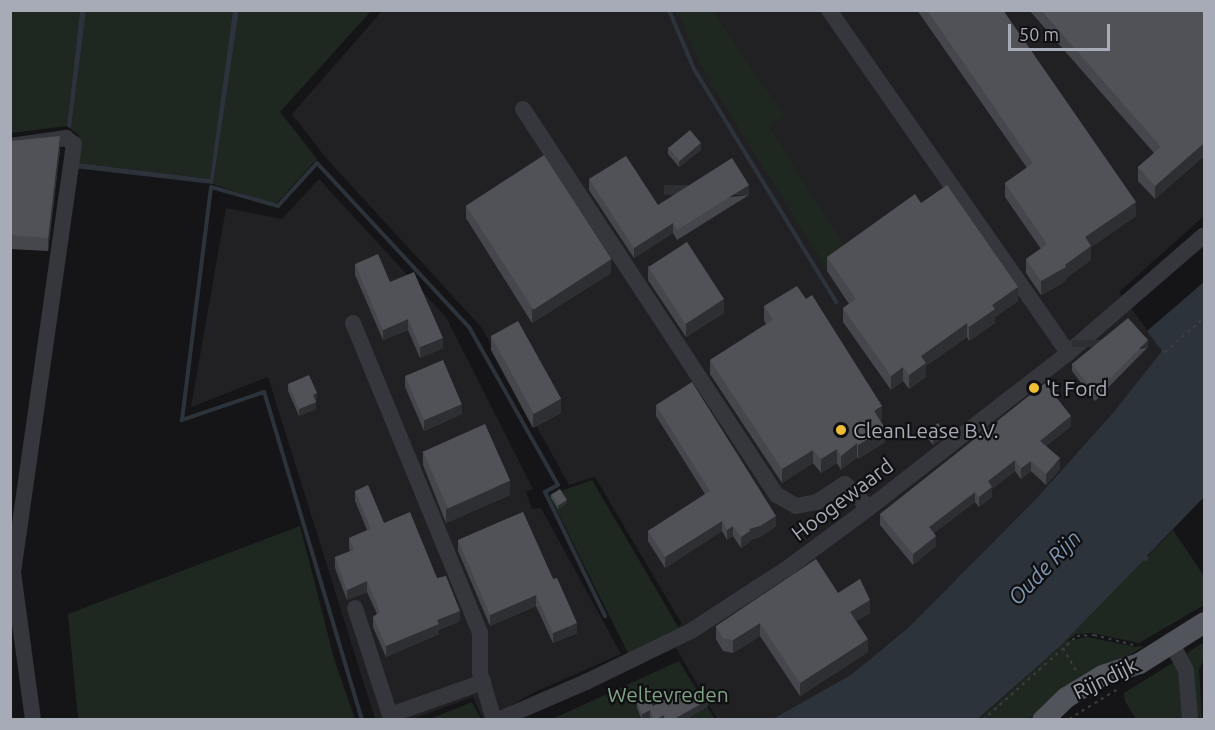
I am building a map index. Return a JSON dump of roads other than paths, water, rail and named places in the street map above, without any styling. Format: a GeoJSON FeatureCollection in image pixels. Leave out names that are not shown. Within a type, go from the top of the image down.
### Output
{"type":"FeatureCollection","features":[{"type":"Feature","properties":{"kind":"main road","name":"Rijndijk"},"geometry":{"type":"LineString","coordinates":[[1042,720],[1066,697],[1102,675],[1139,663],[1204,622]]}},
{"type":"Feature","properties":{"kind":"street"},"geometry":{"type":"LineString","coordinates":[[829,10],[1068,352]]}},
{"type":"Feature","properties":{"kind":"street"},"geometry":{"type":"LineString","coordinates":[[523,110],[777,495],[796,506],[817,502],[844,484],[869,508]]}},
{"type":"Feature","properties":{"kind":"street"},"geometry":{"type":"LineString","coordinates":[[10,146],[66,138],[74,144],[13,572],[33,720]]}},
{"type":"Feature","properties":{"kind":"street","name":"Hoogewaard"},"geometry":{"type":"LineString","coordinates":[[496,720],[586,682],[707,622],[789,567],[869,508],[1068,352],[1204,235]]}},
{"type":"Feature","properties":{"kind":"street"},"geometry":{"type":"LineString","coordinates":[[353,323],[480,633],[480,673],[496,720]]}},
{"type":"Feature","properties":{"kind":"street"},"geometry":{"type":"LineString","coordinates":[[356,608],[390,715],[483,682]]}},
{"type":"Feature","properties":{"kind":"street"},"geometry":{"type":"LineString","coordinates":[[1172,642],[1186,670],[1190,720]]}},
{"type":"Feature","properties":{"kind":"water"},"geometry":{"type":"Polygon","coordinates":[[[80,11],[86,11],[71,129],[67,126],[80,11]]]}},
{"type":"Feature","properties":{"kind":"water"},"geometry":{"type":"Polygon","coordinates":[[[233,11],[239,11],[213,184],[74,168],[78,163],[210,179],[233,11]]]}},
{"type":"Feature","properties":{"kind":"water","name":"Oude Rijn"},"geometry":{"type":"Polygon","coordinates":[[[1204,282],[1204,497],[1147,556],[1149,559],[1146,562],[1144,560],[1060,646],[978,719],[773,719],[851,675],[908,628],[1036,499],[1113,413],[1162,351],[1147,331],[1204,282]]]}},
{"type":"Feature","properties":{"kind":"waterway"},"geometry":{"type":"LineString","coordinates":[[669,10],[694,69],[836,302]]}},
{"type":"Feature","properties":{"kind":"waterway"},"geometry":{"type":"LineString","coordinates":[[362,720],[264,392],[182,420],[211,187],[278,206],[317,163],[469,327],[558,485],[545,492],[605,616]]}},
{"type":"Feature","properties":{"kind":"place","name":"'t Ford"},"geometry":{"type":"Point","coordinates":[1034,388]}},
{"type":"Feature","properties":{"kind":"place","name":"CleanLease B.V."},"geometry":{"type":"Point","coordinates":[841,430]}},
{"type":"Feature","properties":{"kind":"park label","name":"Weltevreden"},"geometry":{"type":"Point","coordinates":[668,694]}}]}
